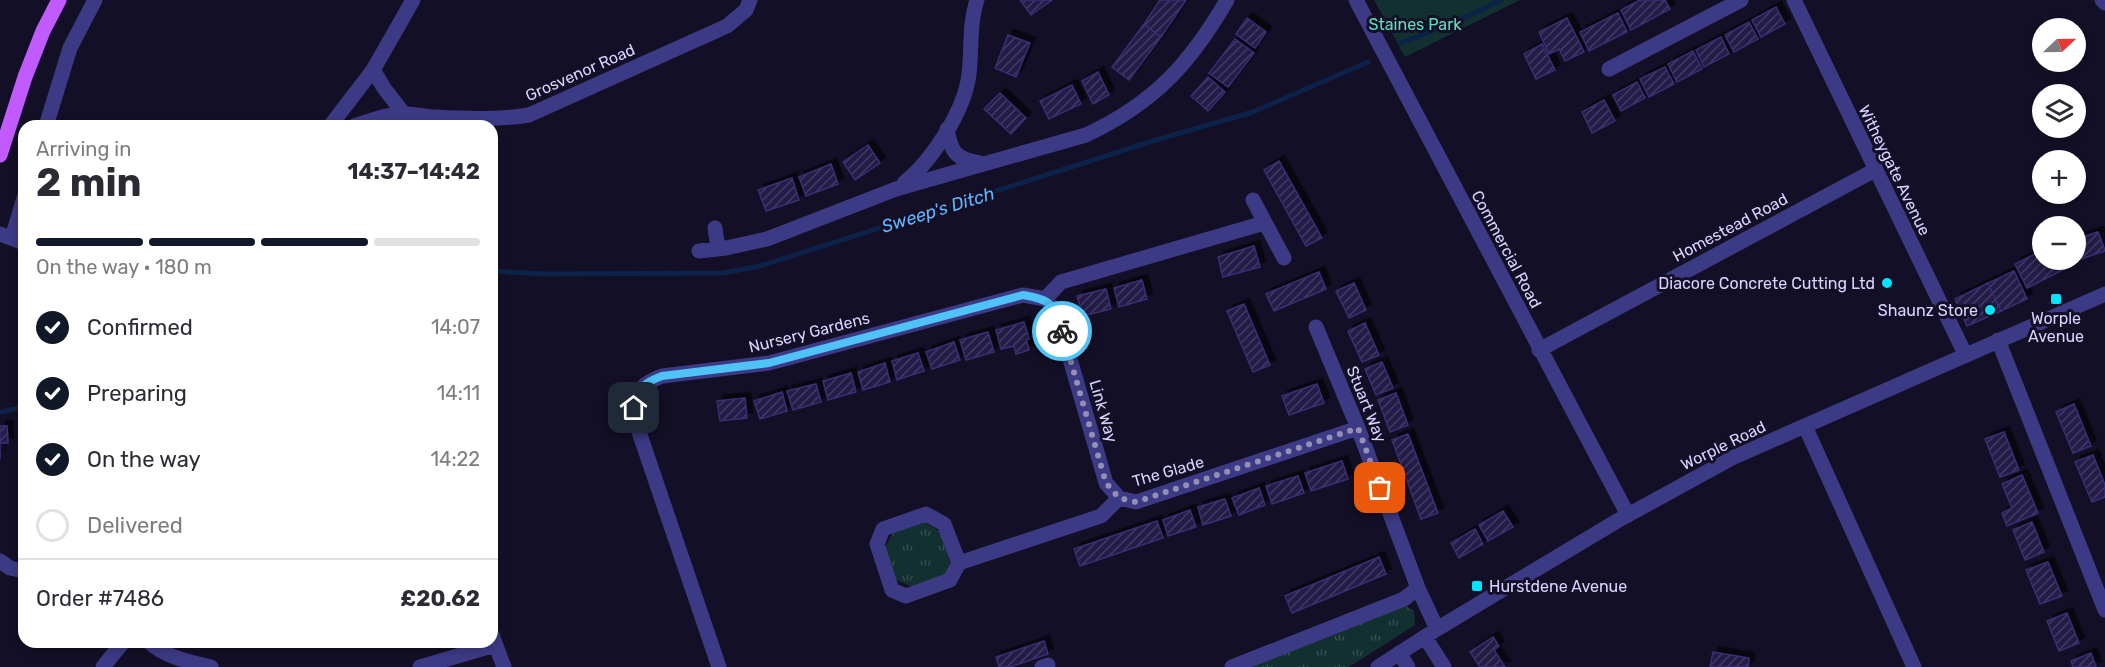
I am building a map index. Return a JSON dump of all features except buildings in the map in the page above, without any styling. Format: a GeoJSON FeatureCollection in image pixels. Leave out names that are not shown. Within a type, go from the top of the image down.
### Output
{"type":"FeatureCollection","features":[{"type":"Feature","properties":{"kind":"main road"},"geometry":{"type":"LineString","coordinates":[[0,156],[25,77],[59,0]]}},
{"type":"Feature","properties":{"kind":"street"},"geometry":{"type":"LineString","coordinates":[[48,120],[70,48],[95,0]]}},
{"type":"Feature","properties":{"kind":"street"},"geometry":{"type":"LineString","coordinates":[[335,120],[373,70],[413,0]]}},
{"type":"Feature","properties":{"kind":"street","name":"Grosvenor Road"},"geometry":{"type":"LineString","coordinates":[[384,120],[404,114],[481,118],[529,115],[728,26],[746,10],[750,0]]}},
{"type":"Feature","properties":{"kind":"street"},"geometry":{"type":"LineString","coordinates":[[896,189],[919,171],[940,144],[960,104],[969,76],[971,35],[977,0]]}},
{"type":"Feature","properties":{"kind":"street"},"geometry":{"type":"LineString","coordinates":[[699,251],[767,239],[896,189],[1086,135],[1131,111],[1154,93],[1184,63],[1208,33],[1227,0]]}},
{"type":"Feature","properties":{"kind":"street","name":"Commercial Road"},"geometry":{"type":"LineString","coordinates":[[1356,0],[1628,515]]}},
{"type":"Feature","properties":{"kind":"street"},"geometry":{"type":"LineString","coordinates":[[1609,69],[1741,0]]}},
{"type":"Feature","properties":{"kind":"street","name":"Witheygate Avenue"},"geometry":{"type":"LineString","coordinates":[[1794,0],[1965,354]]}},
{"type":"Feature","properties":{"kind":"street"},"geometry":{"type":"LineString","coordinates":[[373,70],[404,114]]}},
{"type":"Feature","properties":{"kind":"street"},"geometry":{"type":"LineString","coordinates":[[947,129],[950,148],[964,160],[985,163]]}},
{"type":"Feature","properties":{"kind":"street","name":"Homestead Road"},"geometry":{"type":"LineString","coordinates":[[1539,350],[1875,170]]}},
{"type":"Feature","properties":{"kind":"street"},"geometry":{"type":"LineString","coordinates":[[1253,200],[1284,258]]}},
{"type":"Feature","properties":{"kind":"street"},"geometry":{"type":"LineString","coordinates":[[12,238],[18,218]]}},
{"type":"Feature","properties":{"kind":"street"},"geometry":{"type":"LineString","coordinates":[[1045,299],[1061,282],[1264,223]]}},
{"type":"Feature","properties":{"kind":"street"},"geometry":{"type":"LineString","coordinates":[[715,228],[718,248]]}},
{"type":"Feature","properties":{"kind":"street","name":"Worple Road"},"geometry":{"type":"LineString","coordinates":[[1378,667],[1628,515],[1732,458],[2105,294]]}},
{"type":"Feature","properties":{"kind":"street","name":"Nursery Gardens"},"geometry":{"type":"LineString","coordinates":[[718,667],[637,426],[634,408],[637,393],[648,381],[662,376],[769,363],[1023,295],[1045,299]]}},
{"type":"Feature","properties":{"kind":"street","name":"Link Way"},"geometry":{"type":"LineString","coordinates":[[1045,299],[1056,311],[1106,483],[1119,498]]}},
{"type":"Feature","properties":{"kind":"street","name":"Stuart Way"},"geometry":{"type":"LineString","coordinates":[[1316,327],[1358,428],[1418,588],[1431,633]]}},
{"type":"Feature","properties":{"kind":"street"},"geometry":{"type":"LineString","coordinates":[[1998,340],[2105,610]]}},
{"type":"Feature","properties":{"kind":"street"},"geometry":{"type":"LineString","coordinates":[[1805,426],[1914,667]]}},
{"type":"Feature","properties":{"kind":"street","name":"The Glade"},"geometry":{"type":"LineString","coordinates":[[959,563],[944,524],[926,514],[883,529],[877,544],[892,590],[906,596],[950,580],[959,563],[1101,516],[1119,498],[1136,502],[1358,428]]}},
{"type":"Feature","properties":{"kind":"street"},"geometry":{"type":"LineString","coordinates":[[0,561],[10,568],[18,570]]}},
{"type":"Feature","properties":{"kind":"street"},"geometry":{"type":"LineString","coordinates":[[1232,667],[1404,599],[1418,588]]}},
{"type":"Feature","properties":{"kind":"street"},"geometry":{"type":"LineString","coordinates":[[1431,633],[1444,667]]}},
{"type":"Feature","properties":{"kind":"street"},"geometry":{"type":"LineString","coordinates":[[104,667],[118,648]]}},
{"type":"Feature","properties":{"kind":"street"},"geometry":{"type":"LineString","coordinates":[[155,648],[192,663],[211,667]]}},
{"type":"Feature","properties":{"kind":"street"},"geometry":{"type":"LineString","coordinates":[[420,667],[472,648]]}},
{"type":"Feature","properties":{"kind":"street"},"geometry":{"type":"LineString","coordinates":[[497,648],[504,667]]}},
{"type":"Feature","properties":{"kind":"street"},"geometry":{"type":"LineString","coordinates":[[1399,653],[1408,667]]}},
{"type":"Feature","properties":{"kind":"green space","name":"Staines Park"},"geometry":{"type":"Polygon","coordinates":[[[1374,0],[1520,0],[1405,57],[1374,0]]]}},
{"type":"Feature","properties":{"kind":"green space"},"geometry":{"type":"Polygon","coordinates":[[[924,522],[939,531],[950,562],[947,573],[912,587],[895,579],[885,547],[893,533],[924,522]]]}},
{"type":"Feature","properties":{"kind":"green space"},"geometry":{"type":"Polygon","coordinates":[[[1404,605],[1414,611],[1415,625],[1349,667],[1243,667],[1404,605]]]}},
{"type":"Feature","properties":{"kind":"waterway"},"geometry":{"type":"LineString","coordinates":[[1401,43],[1460,20],[1501,0]]}},
{"type":"Feature","properties":{"kind":"waterway","name":"Sweep's Ditch"},"geometry":{"type":"LineString","coordinates":[[498,271],[544,274],[723,273],[760,266],[1156,140],[1253,112],[1368,62]]}},
{"type":"Feature","properties":{"kind":"waterway","name":"Sweep's Ditch"},"geometry":{"type":"LineString","coordinates":[[0,412],[18,408]]}},
{"type":"Feature","properties":{"kind":"way so far"},"geometry":{"type":"LineString","coordinates":[[1062,331],[1106,483],[1119,498],[1136,502],[1358,428],[1380,488]]}},
{"type":"Feature","properties":{"kind":"place","name":"Diacore Concrete Cutting Ltd"},"geometry":{"type":"Point","coordinates":[1887,283]}},
{"type":"Feature","properties":{"kind":"place","name":"Worple Avenue"},"geometry":{"type":"Point","coordinates":[2056,299]}},
{"type":"Feature","properties":{"kind":"place","name":"Shaunz Store"},"geometry":{"type":"Point","coordinates":[1990,310]}},
{"type":"Feature","properties":{"kind":"place","name":"Hurstdene Avenue"},"geometry":{"type":"Point","coordinates":[1477,586]}},
{"type":"Feature","properties":{"kind":"route"},"geometry":{"type":"LineString","coordinates":[[634,408],[637,393],[648,381],[662,376],[769,363],[1023,295],[1045,299],[1056,311],[1062,331]]}}]}
